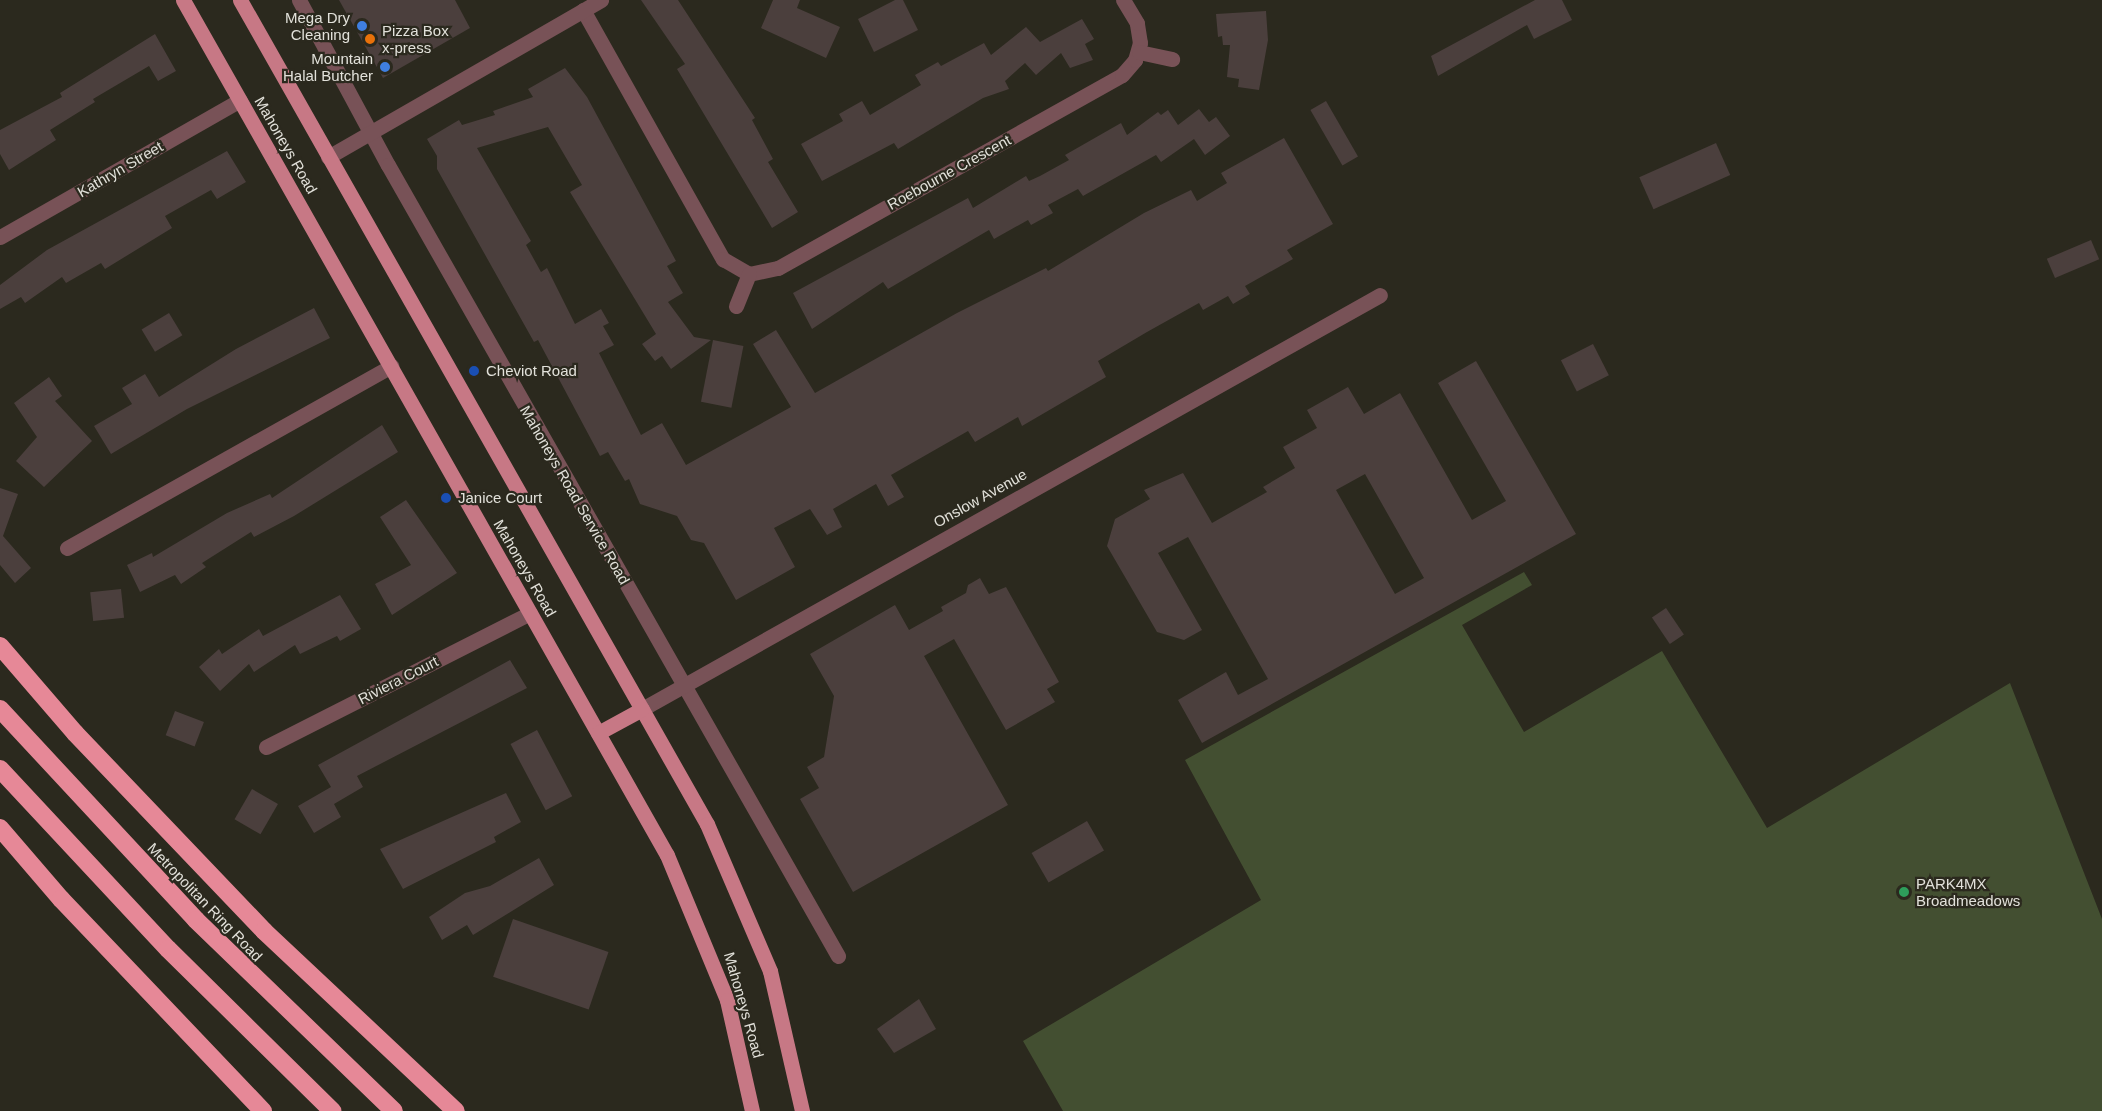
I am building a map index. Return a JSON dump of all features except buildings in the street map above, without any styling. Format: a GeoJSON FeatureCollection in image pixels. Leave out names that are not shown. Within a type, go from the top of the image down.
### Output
{"type":"FeatureCollection","features":[{"type":"Feature","properties":{"kind":"highway"},"geometry":{"type":"LineString","coordinates":[[0,646],[75,733],[264,931],[456,1111]]}},
{"type":"Feature","properties":{"kind":"highway","name":"Metropolitan Ring Road"},"geometry":{"type":"LineString","coordinates":[[0,709],[196,921],[394,1111]]}},
{"type":"Feature","properties":{"kind":"highway"},"geometry":{"type":"LineString","coordinates":[[0,770],[168,949],[332,1111]]}},
{"type":"Feature","properties":{"kind":"highway"},"geometry":{"type":"LineString","coordinates":[[0,828],[61,899],[263,1111]]}},
{"type":"Feature","properties":{"kind":"main road","name":"Mahoneys Road"},"geometry":{"type":"LineString","coordinates":[[183,0],[667,855],[704,936],[727,1000],[752,1111]]}},
{"type":"Feature","properties":{"kind":"main road","name":"Mahoneys Road"},"geometry":{"type":"LineString","coordinates":[[240,0],[707,824],[752,922],[781,1011],[802,1111]]}},
{"type":"Feature","properties":{"kind":"main road","name":"Onslow Avenue"},"geometry":{"type":"LineString","coordinates":[[598,733],[642,709]]}},
{"type":"Feature","properties":{"kind":"street","name":"Mahoneys Road Service Road"},"geometry":{"type":"LineString","coordinates":[[299,0],[683,685],[838,956]]}},
{"type":"Feature","properties":{"kind":"street"},"geometry":{"type":"LineString","coordinates":[[328,157],[371,130],[601,0]]}},
{"type":"Feature","properties":{"kind":"street"},"geometry":{"type":"LineString","coordinates":[[1123,0],[1140,33],[1139,52],[1172,59]]}},
{"type":"Feature","properties":{"kind":"street"},"geometry":{"type":"LineString","coordinates":[[583,10],[723,259],[749,274],[736,306]]}},
{"type":"Feature","properties":{"kind":"street","name":"Roebourne Crescent"},"geometry":{"type":"LineString","coordinates":[[749,274],[778,268],[1122,75],[1139,52]]}},
{"type":"Feature","properties":{"kind":"street","name":"Kathryn Street"},"geometry":{"type":"LineString","coordinates":[[0,237],[240,100]]}},
{"type":"Feature","properties":{"kind":"street","name":"Onslow Avenue"},"geometry":{"type":"LineString","coordinates":[[642,709],[1380,294]]}},
{"type":"Feature","properties":{"kind":"street"},"geometry":{"type":"LineString","coordinates":[[67,549],[391,366]]}},
{"type":"Feature","properties":{"kind":"street","name":"Riviera Court"},"geometry":{"type":"LineString","coordinates":[[266,747],[530,613]]}},
{"type":"Feature","properties":{"kind":"green space"},"geometry":{"type":"Polygon","coordinates":[[[1524,572],[1532,585],[1462,625],[1524,732],[1662,651],[1767,828],[2010,683],[2102,919],[2102,1111],[1063,1111],[1023,1041],[1261,900],[1185,760],[1524,572]]]}},
{"type":"Feature","properties":{"kind":"place","name":"Mega Dry Cleaning"},"geometry":{"type":"Point","coordinates":[362,26]}},
{"type":"Feature","properties":{"kind":"place","name":"Pizza Box x-press"},"geometry":{"type":"Point","coordinates":[370,39]}},
{"type":"Feature","properties":{"kind":"place","name":"Mountain Halal Butcher"},"geometry":{"type":"Point","coordinates":[385,67]}},
{"type":"Feature","properties":{"kind":"place","name":"Cheviot Road"},"geometry":{"type":"Point","coordinates":[474,371]}},
{"type":"Feature","properties":{"kind":"place","name":"Janice Court"},"geometry":{"type":"Point","coordinates":[446,498]}},
{"type":"Feature","properties":{"kind":"place","name":"PARK4MX Broadmeadows"},"geometry":{"type":"Point","coordinates":[1904,892]}}]}
